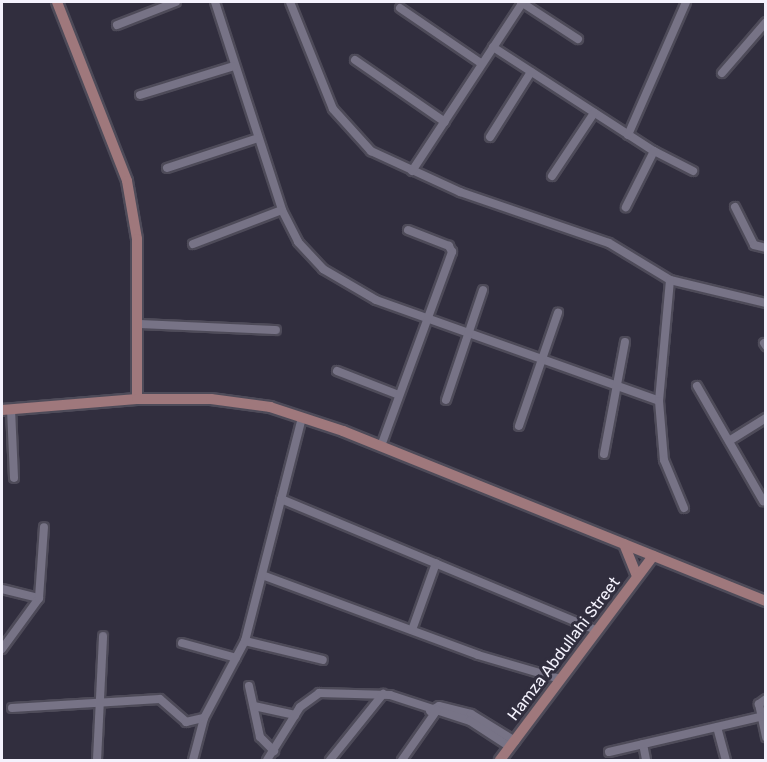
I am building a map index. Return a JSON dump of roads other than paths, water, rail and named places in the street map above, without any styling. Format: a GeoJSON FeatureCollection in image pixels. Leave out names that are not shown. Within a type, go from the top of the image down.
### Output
{"type":"FeatureCollection","features":[{"type":"Feature","properties":{"kind":"main road"},"geometry":{"type":"LineString","coordinates":[[57,2],[128,181],[137,239],[137,399]]}},
{"type":"Feature","properties":{"kind":"main road"},"geometry":{"type":"LineString","coordinates":[[6,410],[137,399],[238,402],[302,417],[381,446],[765,601]]}},
{"type":"Feature","properties":{"kind":"main road"},"geometry":{"type":"LineString","coordinates":[[624,544],[637,576]]}},
{"type":"Feature","properties":{"kind":"main road","name":"Hamza Abdullahi Street"},"geometry":{"type":"LineString","coordinates":[[500,760],[653,556]]}},
{"type":"Feature","properties":{"kind":"street"},"geometry":{"type":"LineString","coordinates":[[117,25],[176,2]]}},
{"type":"Feature","properties":{"kind":"street"},"geometry":{"type":"LineString","coordinates":[[214,2],[282,210],[304,250],[337,280],[427,318],[659,401]]}},
{"type":"Feature","properties":{"kind":"street"},"geometry":{"type":"LineString","coordinates":[[291,2],[337,117],[362,145],[412,171],[609,243],[670,280],[765,303]]}},
{"type":"Feature","properties":{"kind":"street"},"geometry":{"type":"LineString","coordinates":[[412,171],[522,2],[578,39]]}},
{"type":"Feature","properties":{"kind":"street"},"geometry":{"type":"LineString","coordinates":[[628,135],[686,2]]}},
{"type":"Feature","properties":{"kind":"street"},"geometry":{"type":"LineString","coordinates":[[400,8],[482,64]]}},
{"type":"Feature","properties":{"kind":"street"},"geometry":{"type":"LineString","coordinates":[[722,73],[765,22]]}},
{"type":"Feature","properties":{"kind":"street"},"geometry":{"type":"LineString","coordinates":[[493,47],[594,114],[654,151],[693,171]]}},
{"type":"Feature","properties":{"kind":"street"},"geometry":{"type":"LineString","coordinates":[[355,60],[445,122]]}},
{"type":"Feature","properties":{"kind":"street"},"geometry":{"type":"LineString","coordinates":[[140,95],[234,66]]}},
{"type":"Feature","properties":{"kind":"street"},"geometry":{"type":"LineString","coordinates":[[490,137],[531,72]]}},
{"type":"Feature","properties":{"kind":"street"},"geometry":{"type":"LineString","coordinates":[[552,176],[594,114]]}},
{"type":"Feature","properties":{"kind":"street"},"geometry":{"type":"LineString","coordinates":[[167,168],[258,138]]}},
{"type":"Feature","properties":{"kind":"street"},"geometry":{"type":"LineString","coordinates":[[626,207],[654,151]]}},
{"type":"Feature","properties":{"kind":"street"},"geometry":{"type":"LineString","coordinates":[[735,207],[754,246],[765,248]]}},
{"type":"Feature","properties":{"kind":"street"},"geometry":{"type":"LineString","coordinates":[[193,244],[282,210]]}},
{"type":"Feature","properties":{"kind":"street"},"geometry":{"type":"LineString","coordinates":[[381,446],[452,249],[408,230]]}},
{"type":"Feature","properties":{"kind":"street"},"geometry":{"type":"LineString","coordinates":[[670,280],[659,401],[664,460],[684,508]]}},
{"type":"Feature","properties":{"kind":"street"},"geometry":{"type":"LineString","coordinates":[[446,400],[483,290]]}},
{"type":"Feature","properties":{"kind":"street"},"geometry":{"type":"LineString","coordinates":[[519,426],[544,360],[558,314]]}},
{"type":"Feature","properties":{"kind":"street"},"geometry":{"type":"LineString","coordinates":[[138,324],[276,330]]}},
{"type":"Feature","properties":{"kind":"street"},"geometry":{"type":"LineString","coordinates":[[604,454],[619,386],[625,342]]}},
{"type":"Feature","properties":{"kind":"street"},"geometry":{"type":"LineString","coordinates":[[337,370],[399,395]]}},
{"type":"Feature","properties":{"kind":"street"},"geometry":{"type":"LineString","coordinates":[[697,386],[762,501]]}},
{"type":"Feature","properties":{"kind":"street"},"geometry":{"type":"LineString","coordinates":[[6,410],[14,478]]}},
{"type":"Feature","properties":{"kind":"street"},"geometry":{"type":"LineString","coordinates":[[193,760],[204,718],[245,641],[302,417]]}},
{"type":"Feature","properties":{"kind":"street"},"geometry":{"type":"LineString","coordinates":[[729,441],[765,418]]}},
{"type":"Feature","properties":{"kind":"street"},"geometry":{"type":"LineString","coordinates":[[281,499],[596,630]]}},
{"type":"Feature","properties":{"kind":"street"},"geometry":{"type":"LineString","coordinates":[[2,649],[39,598],[44,527]]}},
{"type":"Feature","properties":{"kind":"street"},"geometry":{"type":"LineString","coordinates":[[412,630],[436,562]]}},
{"type":"Feature","properties":{"kind":"street"},"geometry":{"type":"LineString","coordinates":[[262,575],[412,630],[560,679]]}},
{"type":"Feature","properties":{"kind":"street"},"geometry":{"type":"LineString","coordinates":[[2,589],[39,598]]}},
{"type":"Feature","properties":{"kind":"street"},"geometry":{"type":"LineString","coordinates":[[97,760],[96,705],[103,636]]}},
{"type":"Feature","properties":{"kind":"street"},"geometry":{"type":"LineString","coordinates":[[245,641],[323,660]]}},
{"type":"Feature","properties":{"kind":"street"},"geometry":{"type":"LineString","coordinates":[[182,643],[236,658]]}},
{"type":"Feature","properties":{"kind":"street"},"geometry":{"type":"LineString","coordinates":[[249,686],[260,737],[274,752]]}},
{"type":"Feature","properties":{"kind":"street"},"geometry":{"type":"LineString","coordinates":[[267,760],[295,715],[319,693],[383,694],[470,721],[512,744]]}},
{"type":"Feature","properties":{"kind":"street"},"geometry":{"type":"LineString","coordinates":[[330,760],[383,694]]}},
{"type":"Feature","properties":{"kind":"street"},"geometry":{"type":"LineString","coordinates":[[12,708],[96,705],[160,699],[186,722],[204,718]]}},
{"type":"Feature","properties":{"kind":"street"},"geometry":{"type":"LineString","coordinates":[[765,699],[760,702],[760,717],[765,737]]}},
{"type":"Feature","properties":{"kind":"street"},"geometry":{"type":"LineString","coordinates":[[254,706],[295,715]]}},
{"type":"Feature","properties":{"kind":"street"},"geometry":{"type":"LineString","coordinates":[[402,760],[435,709]]}},
{"type":"Feature","properties":{"kind":"street"},"geometry":{"type":"LineString","coordinates":[[609,752],[760,717]]}},
{"type":"Feature","properties":{"kind":"street"},"geometry":{"type":"LineString","coordinates":[[717,727],[726,760]]}},
{"type":"Feature","properties":{"kind":"street"},"geometry":{"type":"LineString","coordinates":[[643,744],[646,760]]}}]}
